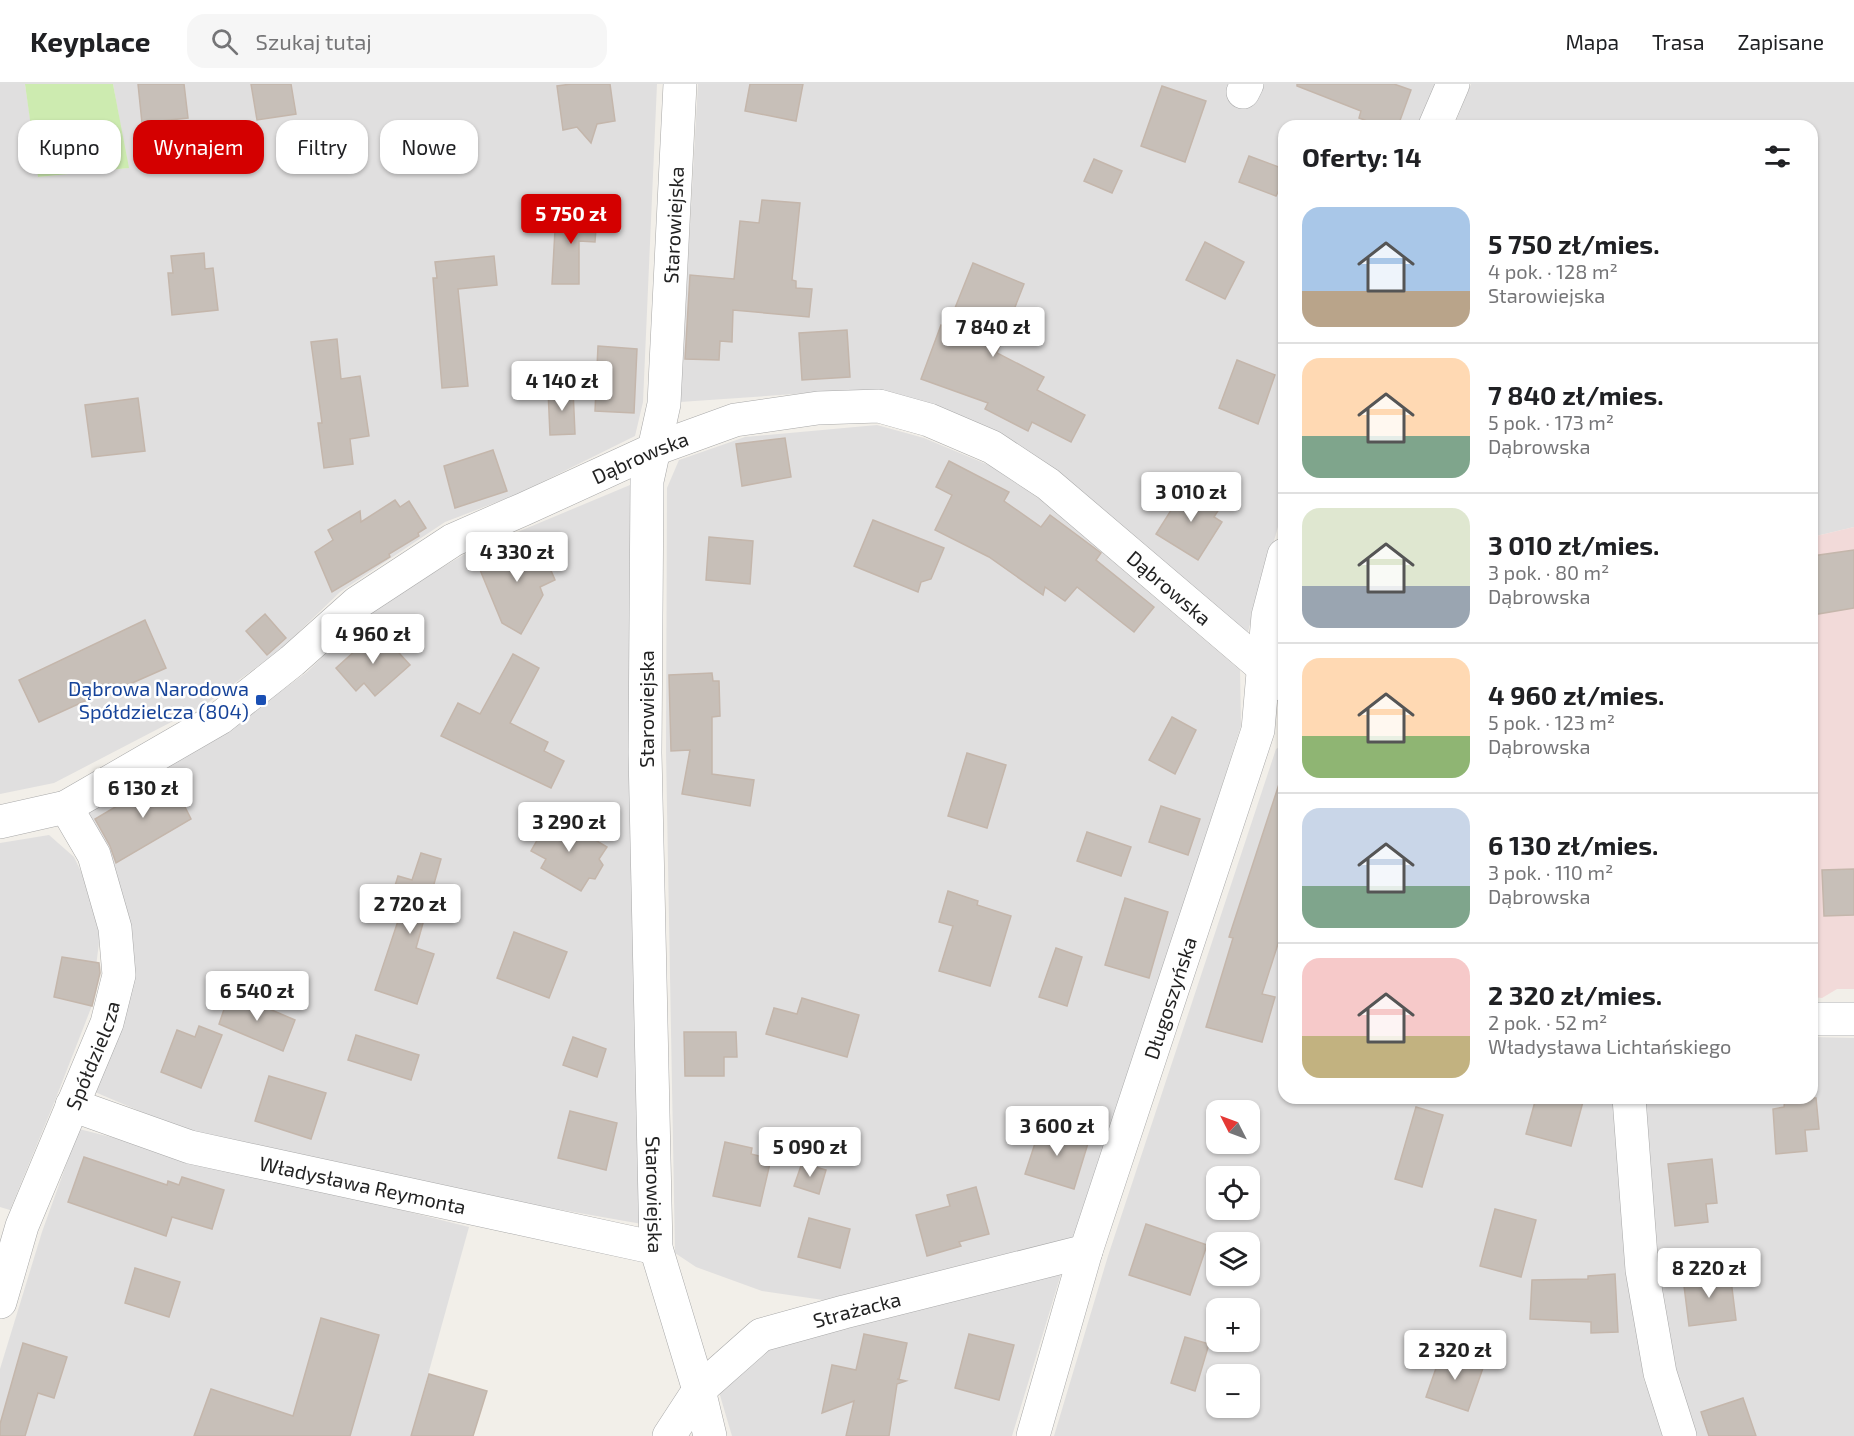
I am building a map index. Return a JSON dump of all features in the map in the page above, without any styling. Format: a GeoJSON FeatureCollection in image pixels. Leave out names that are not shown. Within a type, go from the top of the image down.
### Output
{"type":"FeatureCollection","features":[{"type":"Feature","properties":{"kind":"street","name":"Starowiejska"},"geometry":{"type":"LineString","coordinates":[[680,84],[664,404],[647,481],[645,753],[656,1248],[699,1390],[710,1436]]}},
{"type":"Feature","properties":{"kind":"street"},"geometry":{"type":"LineString","coordinates":[[1438,120],[1453,84]]}},
{"type":"Feature","properties":{"kind":"street","name":"Dąbrowska"},"geometry":{"type":"LineString","coordinates":[[0,822],[66,807],[220,718],[292,661],[357,603],[453,540],[655,449],[735,420],[818,408],[879,406],[929,420],[992,447],[1048,484],[1274,676]]}},
{"type":"Feature","properties":{"kind":"street","name":"Długoszyńska"},"geometry":{"type":"LineString","coordinates":[[1033,1436],[1086,1251],[1274,676],[1268,616],[1278,578]]}},
{"type":"Feature","properties":{"kind":"street","name":"Spółdzielcza"},"geometry":{"type":"LineString","coordinates":[[0,1302],[22,1226],[107,1023],[119,975],[115,928],[94,855],[66,807]]}},
{"type":"Feature","properties":{"kind":"street"},"geometry":{"type":"LineString","coordinates":[[1818,1019],[1854,1019]]}},
{"type":"Feature","properties":{"kind":"street"},"geometry":{"type":"LineString","coordinates":[[1629,1104],[1642,1270],[1660,1372],[1680,1436]]}},
{"type":"Feature","properties":{"kind":"street","name":"Władysława Reymonta"},"geometry":{"type":"LineString","coordinates":[[72,1106],[190,1147],[656,1248]]}},
{"type":"Feature","properties":{"kind":"street","name":"Strażacka"},"geometry":{"type":"LineString","coordinates":[[669,1436],[699,1390],[761,1335],[1086,1251]]}},
{"type":"Feature","properties":{"kind":"shaded area"},"geometry":{"type":"Polygon","coordinates":[[[0,84],[25,84],[30,120],[18,120],[18,174],[39,174],[39,177],[69,174],[121,174],[121,169],[128,168],[113,84],[657,84],[643,402],[635,436],[518,494],[445,522],[340,592],[280,650],[206,704],[54,783],[0,794],[0,84]]]}},
{"type":"Feature","properties":{"kind":"shaded area"},"geometry":{"type":"Polygon","coordinates":[[[698,84],[1436,84],[1421,120],[1278,120],[1278,527],[1247,635],[1057,472],[809,393],[680,402],[698,84]]]}},
{"type":"Feature","properties":{"kind":"shaded area"},"geometry":{"type":"Polygon","coordinates":[[[1471,84],[1854,84],[1854,527],[1818,536],[1818,120],[1456,120],[1471,84]]]}},
{"type":"Feature","properties":{"kind":"shaded area"},"geometry":{"type":"Polygon","coordinates":[[[877,425],[924,438],[991,466],[1041,500],[1240,670],[1241,726],[1074,1244],[830,1301],[762,1291],[696,1267],[675,1253],[666,751],[667,488],[679,460],[745,437],[877,425]]]}},
{"type":"Feature","properties":{"kind":"shaded area"},"geometry":{"type":"Polygon","coordinates":[[[630,485],[631,759],[642,1224],[364,1175],[193,1134],[95,1092],[130,994],[129,916],[105,847],[86,814],[228,730],[307,672],[370,610],[465,554],[630,485]]]}},
{"type":"Feature","properties":{"kind":"shaded area"},"geometry":{"type":"Polygon","coordinates":[[[1854,527],[1854,989],[1837,989],[1822,998],[1818,998],[1818,536],[1854,527]]]}},
{"type":"Feature","properties":{"kind":"shaded area"},"geometry":{"type":"Polygon","coordinates":[[[1278,748],[1278,1104],[1615,1104],[1629,1277],[1644,1380],[1665,1436],[1054,1436],[1108,1256],[1278,748]]]}},
{"type":"Feature","properties":{"kind":"shaded area"},"geometry":{"type":"Polygon","coordinates":[[[49,835],[74,857],[87,884],[100,934],[91,1008],[10,1210],[0,1207],[0,843],[49,835]]]}},
{"type":"Feature","properties":{"kind":"shaded area"},"geometry":{"type":"Polygon","coordinates":[[[1818,1037],[1854,1038],[1854,1436],[1691,1436],[1650,1268],[1640,1104],[1818,1104],[1818,1037]]]}},
{"type":"Feature","properties":{"kind":"shaded area"},"geometry":{"type":"Polygon","coordinates":[[[79,1129],[469,1227],[411,1436],[0,1436],[0,1369],[42,1232],[79,1129]]]}},
{"type":"Feature","properties":{"kind":"shaded area"},"geometry":{"type":"Polygon","coordinates":[[[1061,1274],[1012,1436],[732,1436],[719,1392],[770,1348],[851,1324],[1061,1274]]]}},
{"type":"Feature","properties":{"kind":"green space"},"geometry":{"type":"Polygon","coordinates":[[[25,84],[113,84],[120,120],[30,120],[25,84]]]}},
{"type":"Feature","properties":{"kind":"green space"},"geometry":{"type":"Polygon","coordinates":[[[121,126],[129,168],[121,169],[121,126]]]}},
{"type":"Feature","properties":{"kind":"green space"},"geometry":{"type":"Polygon","coordinates":[[[38,174],[68,174],[38,177],[38,174]]]}},
{"type":"Feature","properties":{"kind":"building"},"geometry":{"type":"Polygon","coordinates":[[[138,84],[184,84],[188,118],[142,120],[138,84]]]}},
{"type":"Feature","properties":{"kind":"building"},"geometry":{"type":"Polygon","coordinates":[[[251,84],[291,84],[296,114],[257,120],[251,84]]]}},
{"type":"Feature","properties":{"kind":"building"},"geometry":{"type":"Polygon","coordinates":[[[610,84],[615,121],[597,124],[591,143],[577,127],[563,130],[557,86],[610,84]]]}},
{"type":"Feature","properties":{"kind":"building"},"geometry":{"type":"Polygon","coordinates":[[[750,84],[803,84],[796,121],[745,111],[750,84]]]}},
{"type":"Feature","properties":{"kind":"building"},"geometry":{"type":"Polygon","coordinates":[[[1297,84],[1394,84],[1411,90],[1400,120],[1364,120],[1359,118],[1361,111],[1297,86],[1297,84]]]}},
{"type":"Feature","properties":{"kind":"building"},"geometry":{"type":"Polygon","coordinates":[[[1162,86],[1206,101],[1185,162],[1141,146],[1162,86]]]}},
{"type":"Feature","properties":{"kind":"building"},"geometry":{"type":"Polygon","coordinates":[[[1249,156],[1278,167],[1276,196],[1239,182],[1249,156]]]}},
{"type":"Feature","properties":{"kind":"building"},"geometry":{"type":"Polygon","coordinates":[[[1094,159],[1122,171],[1112,193],[1084,181],[1094,159]]]}},
{"type":"Feature","properties":{"kind":"building"},"geometry":{"type":"Polygon","coordinates":[[[762,200],[800,203],[792,280],[796,281],[796,288],[812,289],[809,317],[733,310],[732,342],[720,341],[719,360],[685,359],[690,275],[734,279],[740,221],[759,223],[762,200]]]}},
{"type":"Feature","properties":{"kind":"building"},"geometry":{"type":"Polygon","coordinates":[[[556,212],[597,214],[595,242],[579,241],[579,284],[552,284],[556,212]]]}},
{"type":"Feature","properties":{"kind":"building"},"geometry":{"type":"Polygon","coordinates":[[[1205,242],[1244,262],[1225,299],[1186,280],[1205,242]]]}},
{"type":"Feature","properties":{"kind":"building"},"geometry":{"type":"Polygon","coordinates":[[[204,253],[205,269],[213,268],[218,310],[172,315],[168,273],[173,273],[171,256],[204,253]]]}},
{"type":"Feature","properties":{"kind":"building"},"geometry":{"type":"Polygon","coordinates":[[[494,256],[497,285],[458,289],[468,386],[442,388],[433,278],[437,278],[435,262],[494,256]]]}},
{"type":"Feature","properties":{"kind":"building"},"geometry":{"type":"Polygon","coordinates":[[[973,263],[1024,284],[997,353],[1044,377],[1037,390],[1085,415],[1071,442],[1032,422],[1028,431],[985,409],[988,403],[921,379],[941,325],[947,328],[973,263]]]}},
{"type":"Feature","properties":{"kind":"building"},"geometry":{"type":"Polygon","coordinates":[[[847,330],[850,377],[802,380],[799,333],[847,330]]]}},
{"type":"Feature","properties":{"kind":"building"},"geometry":{"type":"Polygon","coordinates":[[[337,339],[341,379],[360,376],[369,436],[350,439],[353,464],[324,468],[318,423],[322,423],[311,342],[337,339]]]}},
{"type":"Feature","properties":{"kind":"building"},"geometry":{"type":"Polygon","coordinates":[[[598,346],[637,349],[634,413],[595,411],[598,346]]]}},
{"type":"Feature","properties":{"kind":"building"},"geometry":{"type":"Polygon","coordinates":[[[1237,360],[1275,375],[1258,424],[1219,408],[1237,360]]]}},
{"type":"Feature","properties":{"kind":"building"},"geometry":{"type":"Polygon","coordinates":[[[573,389],[575,434],[550,435],[548,390],[573,389]]]}},
{"type":"Feature","properties":{"kind":"building"},"geometry":{"type":"Polygon","coordinates":[[[138,398],[145,451],[92,457],[85,405],[138,398]]]}},
{"type":"Feature","properties":{"kind":"building"},"geometry":{"type":"Polygon","coordinates":[[[785,438],[791,477],[742,486],[736,444],[785,438]]]}},
{"type":"Feature","properties":{"kind":"building"},"geometry":{"type":"Polygon","coordinates":[[[493,450],[507,491],[455,508],[444,466],[493,450]]]}},
{"type":"Feature","properties":{"kind":"building"},"geometry":{"type":"Polygon","coordinates":[[[949,461],[1009,492],[1004,501],[1041,527],[1050,515],[1101,553],[1096,560],[1154,607],[1134,632],[1077,587],[1065,601],[1045,587],[1043,595],[989,557],[935,530],[952,495],[936,487],[949,461]]]}},
{"type":"Feature","properties":{"kind":"building"},"geometry":{"type":"Polygon","coordinates":[[[1187,485],[1221,506],[1214,517],[1222,522],[1198,560],[1156,534],[1187,485]]]}},
{"type":"Feature","properties":{"kind":"building"},"geometry":{"type":"Polygon","coordinates":[[[395,500],[400,507],[409,501],[426,528],[418,533],[419,536],[389,554],[390,557],[332,592],[315,552],[333,540],[328,530],[360,511],[361,522],[395,500]]]}},
{"type":"Feature","properties":{"kind":"building"},"geometry":{"type":"Polygon","coordinates":[[[873,520],[944,548],[931,579],[921,582],[918,592],[854,566],[873,520]]]}},
{"type":"Feature","properties":{"kind":"building"},"geometry":{"type":"Polygon","coordinates":[[[709,537],[753,541],[750,584],[706,580],[709,537]]]}},
{"type":"Feature","properties":{"kind":"building"},"geometry":{"type":"Polygon","coordinates":[[[537,538],[555,580],[540,587],[543,595],[521,634],[502,623],[478,565],[537,538]]]}},
{"type":"Feature","properties":{"kind":"building"},"geometry":{"type":"Polygon","coordinates":[[[1854,550],[1854,608],[1818,614],[1818,555],[1854,550]]]}},
{"type":"Feature","properties":{"kind":"building"},"geometry":{"type":"Polygon","coordinates":[[[265,614],[286,638],[267,655],[246,631],[265,614]]]}},
{"type":"Feature","properties":{"kind":"building"},"geometry":{"type":"Polygon","coordinates":[[[145,620],[166,668],[121,688],[120,685],[39,722],[19,680],[145,620]]]}},
{"type":"Feature","properties":{"kind":"building"},"geometry":{"type":"Polygon","coordinates":[[[378,630],[410,665],[375,696],[364,683],[356,691],[336,668],[378,630]]]}},
{"type":"Feature","properties":{"kind":"building"},"geometry":{"type":"Polygon","coordinates":[[[513,654],[539,668],[510,723],[548,742],[544,751],[564,761],[551,788],[441,736],[458,703],[480,714],[513,654]]]}},
{"type":"Feature","properties":{"kind":"building"},"geometry":{"type":"Polygon","coordinates":[[[712,673],[713,681],[719,681],[720,716],[712,717],[712,774],[754,780],[750,806],[682,794],[690,750],[671,751],[669,675],[712,673]]]}},
{"type":"Feature","properties":{"kind":"building"},"geometry":{"type":"Polygon","coordinates":[[[1172,717],[1196,730],[1175,774],[1149,760],[1172,717]]]}},
{"type":"Feature","properties":{"kind":"building"},"geometry":{"type":"Polygon","coordinates":[[[967,753],[1006,765],[987,828],[948,816],[967,753]]]}},
{"type":"Feature","properties":{"kind":"building"},"geometry":{"type":"Polygon","coordinates":[[[169,775],[191,819],[116,863],[110,846],[95,819],[169,775]]]}},
{"type":"Feature","properties":{"kind":"building"},"geometry":{"type":"Polygon","coordinates":[[[1278,787],[1278,944],[1262,994],[1275,997],[1262,1042],[1206,1027],[1233,938],[1229,937],[1278,787]]]}},
{"type":"Feature","properties":{"kind":"building"},"geometry":{"type":"Polygon","coordinates":[[[1161,806],[1200,819],[1188,855],[1149,842],[1161,806]]]}},
{"type":"Feature","properties":{"kind":"building"},"geometry":{"type":"Polygon","coordinates":[[[552,814],[607,847],[599,859],[603,865],[595,879],[589,878],[581,891],[541,868],[546,859],[531,851],[552,814]]]}},
{"type":"Feature","properties":{"kind":"building"},"geometry":{"type":"Polygon","coordinates":[[[1087,832],[1131,847],[1121,876],[1077,861],[1087,832]]]}},
{"type":"Feature","properties":{"kind":"building"},"geometry":{"type":"Polygon","coordinates":[[[421,853],[441,859],[416,948],[434,954],[417,1004],[375,990],[403,906],[390,902],[398,876],[412,880],[421,853]]]}},
{"type":"Feature","properties":{"kind":"building"},"geometry":{"type":"Polygon","coordinates":[[[1854,869],[1854,915],[1824,916],[1822,870],[1854,869]]]}},
{"type":"Feature","properties":{"kind":"building"},"geometry":{"type":"Polygon","coordinates":[[[948,891],[978,901],[977,905],[1011,916],[990,986],[939,971],[953,926],[939,922],[948,891]]]}},
{"type":"Feature","properties":{"kind":"building"},"geometry":{"type":"Polygon","coordinates":[[[1125,898],[1168,912],[1149,978],[1105,965],[1125,898]]]}},
{"type":"Feature","properties":{"kind":"building"},"geometry":{"type":"Polygon","coordinates":[[[514,932],[567,952],[549,998],[497,978],[514,932]]]}},
{"type":"Feature","properties":{"kind":"building"},"geometry":{"type":"Polygon","coordinates":[[[1056,948],[1082,957],[1067,1006],[1039,997],[1056,948]]]}},
{"type":"Feature","properties":{"kind":"building"},"geometry":{"type":"Polygon","coordinates":[[[62,957],[99,963],[100,973],[92,1006],[54,997],[62,957]]]}},
{"type":"Feature","properties":{"kind":"building"},"geometry":{"type":"Polygon","coordinates":[[[230,992],[295,1020],[283,1051],[219,1024],[230,992]]]}},
{"type":"Feature","properties":{"kind":"building"},"geometry":{"type":"Polygon","coordinates":[[[802,998],[859,1015],[847,1057],[766,1034],[774,1008],[797,1014],[802,998]]]}},
{"type":"Feature","properties":{"kind":"building"},"geometry":{"type":"Polygon","coordinates":[[[199,1026],[222,1035],[201,1088],[161,1072],[177,1030],[195,1037],[199,1026]]]}},
{"type":"Feature","properties":{"kind":"building"},"geometry":{"type":"Polygon","coordinates":[[[684,1032],[736,1032],[737,1057],[724,1057],[724,1076],[685,1076],[684,1032]]]}},
{"type":"Feature","properties":{"kind":"building"},"geometry":{"type":"Polygon","coordinates":[[[356,1035],[419,1055],[411,1080],[348,1060],[356,1035]]]}},
{"type":"Feature","properties":{"kind":"building"},"geometry":{"type":"Polygon","coordinates":[[[573,1037],[606,1049],[597,1077],[563,1065],[573,1037]]]}},
{"type":"Feature","properties":{"kind":"building"},"geometry":{"type":"Polygon","coordinates":[[[269,1076],[326,1093],[311,1139],[255,1121],[269,1076]]]}},
{"type":"Feature","properties":{"kind":"building"},"geometry":{"type":"Polygon","coordinates":[[[1534,1104],[1582,1104],[1571,1146],[1526,1134],[1534,1104]]]}},
{"type":"Feature","properties":{"kind":"building"},"geometry":{"type":"Polygon","coordinates":[[[1784,1104],[1817,1104],[1819,1129],[1805,1130],[1807,1151],[1776,1154],[1773,1109],[1784,1107],[1784,1104]]]}},
{"type":"Feature","properties":{"kind":"building"},"geometry":{"type":"Polygon","coordinates":[[[1416,1107],[1443,1115],[1422,1187],[1395,1179],[1416,1107]]]}},
{"type":"Feature","properties":{"kind":"building"},"geometry":{"type":"Polygon","coordinates":[[[570,1111],[617,1123],[606,1170],[558,1158],[570,1111]]]}},
{"type":"Feature","properties":{"kind":"building"},"geometry":{"type":"Polygon","coordinates":[[[1041,1125],[1089,1140],[1074,1189],[1025,1174],[1041,1125]]]}},
{"type":"Feature","properties":{"kind":"building"},"geometry":{"type":"Polygon","coordinates":[[[725,1142],[752,1148],[751,1154],[771,1159],[760,1206],[713,1196],[725,1142]]]}},
{"type":"Feature","properties":{"kind":"building"},"geometry":{"type":"Polygon","coordinates":[[[84,1157],[167,1185],[168,1181],[179,1185],[182,1177],[224,1190],[212,1229],[172,1217],[166,1236],[68,1202],[84,1157]]]}},
{"type":"Feature","properties":{"kind":"building"},"geometry":{"type":"Polygon","coordinates":[[[1712,1159],[1717,1203],[1706,1204],[1708,1222],[1675,1226],[1668,1164],[1712,1159]]]}},
{"type":"Feature","properties":{"kind":"building"},"geometry":{"type":"Polygon","coordinates":[[[802,1163],[826,1170],[819,1194],[794,1186],[802,1163]]]}},
{"type":"Feature","properties":{"kind":"building"},"geometry":{"type":"Polygon","coordinates":[[[976,1187],[989,1234],[959,1242],[961,1246],[927,1256],[916,1215],[950,1206],[947,1195],[976,1187]]]}},
{"type":"Feature","properties":{"kind":"building"},"geometry":{"type":"Polygon","coordinates":[[[1495,1209],[1536,1220],[1521,1277],[1480,1266],[1495,1209]]]}},
{"type":"Feature","properties":{"kind":"building"},"geometry":{"type":"Polygon","coordinates":[[[809,1218],[850,1229],[840,1268],[798,1257],[809,1218]]]}},
{"type":"Feature","properties":{"kind":"building"},"geometry":{"type":"Polygon","coordinates":[[[1146,1224],[1206,1245],[1190,1295],[1129,1275],[1146,1224]]]}},
{"type":"Feature","properties":{"kind":"building"},"geometry":{"type":"Polygon","coordinates":[[[135,1268],[180,1282],[169,1317],[125,1303],[135,1268]]]}},
{"type":"Feature","properties":{"kind":"building"},"geometry":{"type":"Polygon","coordinates":[[[1730,1272],[1736,1320],[1689,1326],[1683,1278],[1730,1272]]]}},
{"type":"Feature","properties":{"kind":"building"},"geometry":{"type":"Polygon","coordinates":[[[1615,1274],[1618,1332],[1591,1333],[1591,1322],[1530,1319],[1532,1280],[1588,1279],[1588,1276],[1615,1274]]]}},
{"type":"Feature","properties":{"kind":"building"},"geometry":{"type":"Polygon","coordinates":[[[321,1318],[379,1335],[350,1436],[194,1436],[211,1389],[293,1416],[321,1318]]]}},
{"type":"Feature","properties":{"kind":"building"},"geometry":{"type":"Polygon","coordinates":[[[864,1334],[907,1343],[899,1379],[897,1379],[906,1381],[897,1384],[889,1436],[846,1436],[854,1401],[822,1413],[832,1365],[856,1370],[864,1334]]]}},
{"type":"Feature","properties":{"kind":"building"},"geometry":{"type":"Polygon","coordinates":[[[969,1334],[1014,1345],[999,1400],[955,1388],[969,1334]]]}},
{"type":"Feature","properties":{"kind":"building"},"geometry":{"type":"Polygon","coordinates":[[[1185,1337],[1206,1343],[1207,1352],[1195,1391],[1171,1383],[1185,1337]]]}},
{"type":"Feature","properties":{"kind":"building"},"geometry":{"type":"Polygon","coordinates":[[[23,1343],[67,1357],[54,1398],[38,1393],[25,1436],[0,1436],[0,1424],[23,1343]]]}},
{"type":"Feature","properties":{"kind":"building"},"geometry":{"type":"Polygon","coordinates":[[[1442,1351],[1484,1365],[1468,1411],[1426,1397],[1442,1351]]]}},
{"type":"Feature","properties":{"kind":"building"},"geometry":{"type":"Polygon","coordinates":[[[429,1374],[487,1391],[473,1436],[411,1436],[429,1374]]]}},
{"type":"Feature","properties":{"kind":"building"},"geometry":{"type":"Polygon","coordinates":[[[1743,1398],[1756,1436],[1709,1436],[1701,1412],[1743,1398]]]}},
{"type":"Feature","properties":{"kind":"place","name":"Dąbrowa Narodowa Spółdzielcza (804)"},"geometry":{"type":"Point","coordinates":[261,700]}}]}
